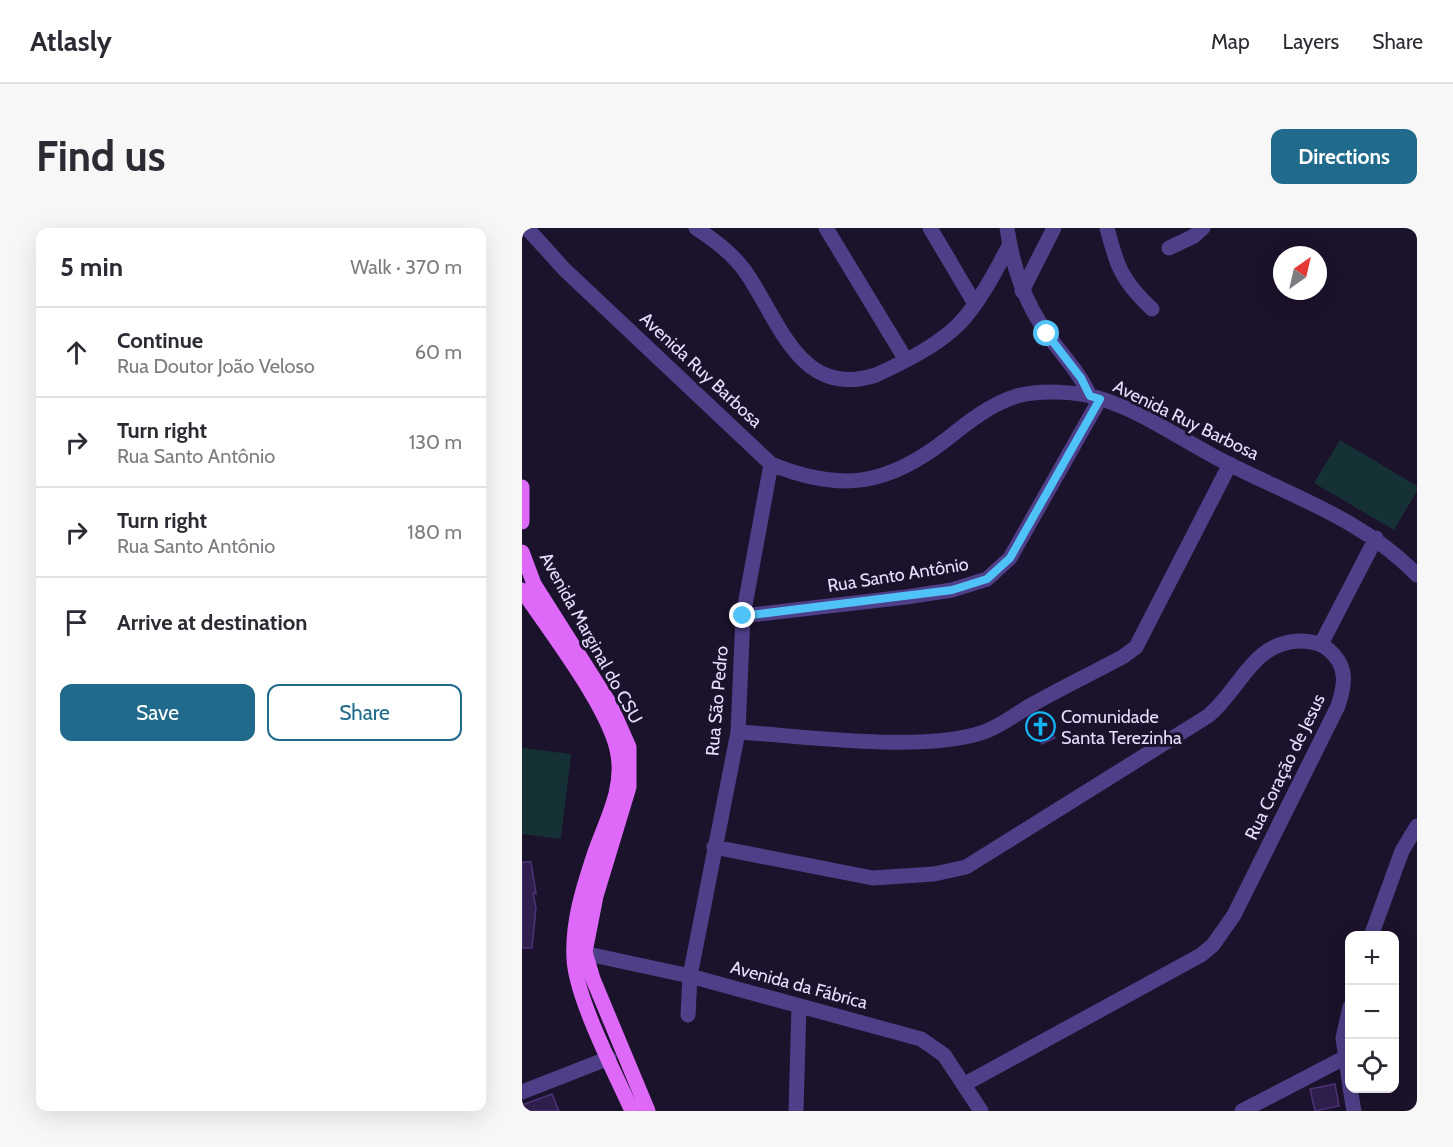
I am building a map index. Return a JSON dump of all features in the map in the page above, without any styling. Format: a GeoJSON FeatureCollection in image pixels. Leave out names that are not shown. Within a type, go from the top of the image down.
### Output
{"type":"FeatureCollection","features":[{"type":"Feature","properties":{"kind":"main road"},"geometry":{"type":"LineString","coordinates":[[522,487],[522,522]]}},
{"type":"Feature","properties":{"kind":"main road","name":"Avenida Marginal do CSU"},"geometry":{"type":"LineString","coordinates":[[522,552],[534,584],[610,704],[629,747],[629,787],[579,951]]}},
{"type":"Feature","properties":{"kind":"main road","name":"Avenida Marginal do CSU"},"geometry":{"type":"LineString","coordinates":[[522,590],[588,689],[611,732],[618,754],[618,787],[584,890],[575,926],[579,951]]}},
{"type":"Feature","properties":{"kind":"main road"},"geometry":{"type":"LineString","coordinates":[[579,951],[579,986],[632,1111]]}},
{"type":"Feature","properties":{"kind":"main road"},"geometry":{"type":"LineString","coordinates":[[579,951],[648,1111]]}},
{"type":"Feature","properties":{"kind":"street","name":"Avenida Ruy Barbosa"},"geometry":{"type":"LineString","coordinates":[[527,228],[564,269],[771,464],[828,481],[870,480],[915,463],[965,425],[1002,402],[1034,394],[1095,397],[1136,414],[1230,465],[1338,515],[1376,538],[1417,575]]}},
{"type":"Feature","properties":{"kind":"street"},"geometry":{"type":"LineString","coordinates":[[696,228],[732,256],[745,272],[790,346],[810,367],[837,379],[865,379],[906,360],[959,324],[975,304],[1010,246]]}},
{"type":"Feature","properties":{"kind":"street"},"geometry":{"type":"LineString","coordinates":[[826,228],[906,360]]}},
{"type":"Feature","properties":{"kind":"street"},"geometry":{"type":"LineString","coordinates":[[930,228],[975,304]]}},
{"type":"Feature","properties":{"kind":"street"},"geometry":{"type":"LineString","coordinates":[[1007,228],[1022,291],[1030,309],[1095,397]]}},
{"type":"Feature","properties":{"kind":"street"},"geometry":{"type":"LineString","coordinates":[[1022,291],[1054,228]]}},
{"type":"Feature","properties":{"kind":"street"},"geometry":{"type":"LineString","coordinates":[[1169,248],[1194,236],[1203,228]]}},
{"type":"Feature","properties":{"kind":"street"},"geometry":{"type":"LineString","coordinates":[[1109,229],[1115,263],[1131,287],[1152,309]]}},
{"type":"Feature","properties":{"kind":"street","name":"Rua Santo Antônio"},"geometry":{"type":"LineString","coordinates":[[743,616],[906,597],[952,590],[987,579],[1010,558],[1095,397]]}},
{"type":"Feature","properties":{"kind":"street","name":"Rua São Pedro"},"geometry":{"type":"LineString","coordinates":[[688,1015],[690,976],[738,732],[743,616],[771,464]]}},
{"type":"Feature","properties":{"kind":"street"},"geometry":{"type":"LineString","coordinates":[[738,732],[931,741],[982,732],[1002,724],[1035,703],[1124,656],[1136,646],[1230,465]]}},
{"type":"Feature","properties":{"kind":"street"},"geometry":{"type":"LineString","coordinates":[[714,847],[873,878],[934,874],[966,867],[1208,716],[1220,706],[1257,659],[1271,646],[1298,641],[1321,644],[1376,538]]}},
{"type":"Feature","properties":{"kind":"street","name":"Rua Coração de Jesus"},"geometry":{"type":"LineString","coordinates":[[965,1084],[1201,955],[1214,945],[1251,884],[1338,706],[1344,679],[1342,667],[1329,649],[1321,644]]}},
{"type":"Feature","properties":{"kind":"street"},"geometry":{"type":"LineString","coordinates":[[1373,931],[1402,851],[1417,826]]}},
{"type":"Feature","properties":{"kind":"street","name":"Avenida da Fábrica"},"geometry":{"type":"LineString","coordinates":[[579,951],[690,976],[921,1039],[944,1055],[981,1111]]}},
{"type":"Feature","properties":{"kind":"street"},"geometry":{"type":"LineString","coordinates":[[796,1111],[799,1006]]}},
{"type":"Feature","properties":{"kind":"street"},"geometry":{"type":"LineString","coordinates":[[1345,1029],[1343,1038],[1345,1063]]}},
{"type":"Feature","properties":{"kind":"street"},"geometry":{"type":"LineString","coordinates":[[522,1092],[609,1058]]}},
{"type":"Feature","properties":{"kind":"street"},"geometry":{"type":"LineString","coordinates":[[1242,1111],[1344,1058]]}},
{"type":"Feature","properties":{"kind":"street"},"geometry":{"type":"LineString","coordinates":[[1351,1093],[1354,1111]]}},
{"type":"Feature","properties":{"kind":"green space"},"geometry":{"type":"Polygon","coordinates":[[[1340,440],[1417,486],[1417,491],[1394,530],[1314,483],[1340,440]]]}},
{"type":"Feature","properties":{"kind":"green space"},"geometry":{"type":"Polygon","coordinates":[[[522,748],[571,754],[561,839],[522,834],[522,748]]]}},
{"type":"Feature","properties":{"kind":"building","name":"Comunidade Santa Terezinha"},"geometry":{"type":"Polygon","coordinates":[[[1039,712],[1055,738],[1042,744],[1028,719],[1039,712]]]}},
{"type":"Feature","properties":{"kind":"building"},"geometry":{"type":"Polygon","coordinates":[[[522,862],[531,862],[536,894],[533,893],[536,908],[532,948],[522,948],[522,862]]]}},
{"type":"Feature","properties":{"kind":"building"},"geometry":{"type":"Polygon","coordinates":[[[1335,1084],[1339,1106],[1315,1111],[1310,1089],[1335,1084]]]}},
{"type":"Feature","properties":{"kind":"building"},"geometry":{"type":"Polygon","coordinates":[[[552,1094],[559,1111],[522,1111],[522,1105],[552,1094]]]}},
{"type":"Feature","properties":{"kind":"place","name":"Comunidade Santa Terezinha"},"geometry":{"type":"Point","coordinates":[1040,727]}},
{"type":"Feature","properties":{"kind":"route"},"geometry":{"type":"LineString","coordinates":[[743,616],[952,590],[987,579],[1001,569],[1010,558],[1100,399],[1090,396],[1081,378],[1047,334]]}}]}
